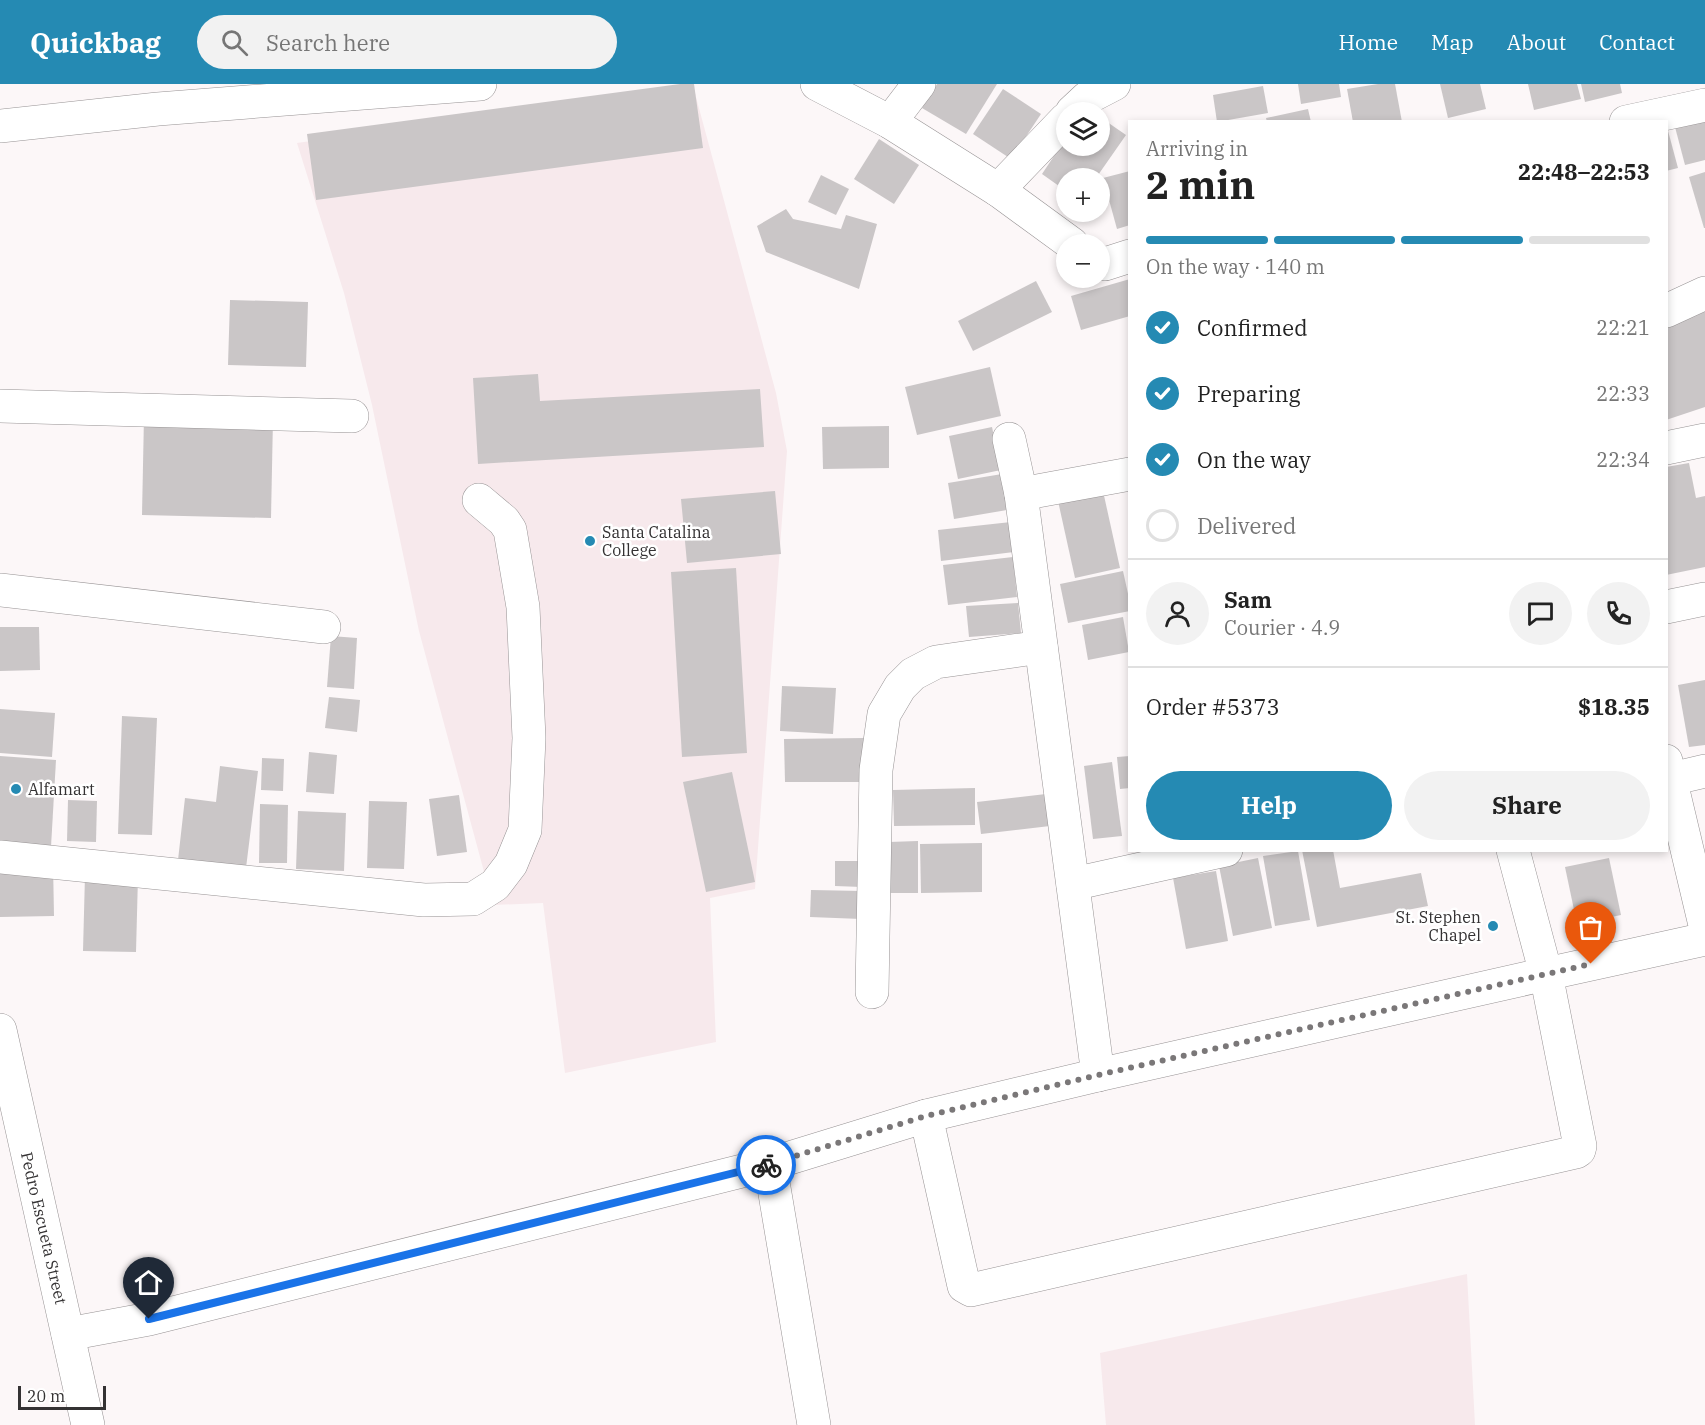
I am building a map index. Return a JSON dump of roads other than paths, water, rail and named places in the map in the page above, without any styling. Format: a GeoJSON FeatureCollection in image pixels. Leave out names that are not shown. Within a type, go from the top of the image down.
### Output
{"type":"FeatureCollection","features":[{"type":"Feature","properties":{"kind":"street"},"geometry":{"type":"LineString","coordinates":[[0,126],[158,110],[316,90],[480,84]]}},
{"type":"Feature","properties":{"kind":"street"},"geometry":{"type":"LineString","coordinates":[[817,84],[890,122],[998,190],[1058,234]]}},
{"type":"Feature","properties":{"kind":"street"},"geometry":{"type":"LineString","coordinates":[[890,122],[919,84]]}},
{"type":"Feature","properties":{"kind":"street"},"geometry":{"type":"LineString","coordinates":[[1083,102],[1114,84]]}},
{"type":"Feature","properties":{"kind":"street"},"geometry":{"type":"LineString","coordinates":[[1635,120],[1705,105]]}},
{"type":"Feature","properties":{"kind":"street"},"geometry":{"type":"LineString","coordinates":[[998,190],[1056,129]]}},
{"type":"Feature","properties":{"kind":"street"},"geometry":{"type":"LineString","coordinates":[[1110,262],[1128,257]]}},
{"type":"Feature","properties":{"kind":"street"},"geometry":{"type":"LineString","coordinates":[[1668,310],[1705,292]]}},
{"type":"Feature","properties":{"kind":"street"},"geometry":{"type":"LineString","coordinates":[[0,406],[352,416]]}},
{"type":"Feature","properties":{"kind":"street"},"geometry":{"type":"LineString","coordinates":[[1009,439],[1021,494],[1098,1075]]}},
{"type":"Feature","properties":{"kind":"street"},"geometry":{"type":"LineString","coordinates":[[1668,448],[1705,440]]}},
{"type":"Feature","properties":{"kind":"street"},"geometry":{"type":"LineString","coordinates":[[1021,494],[1128,474]]}},
{"type":"Feature","properties":{"kind":"street"},"geometry":{"type":"LineString","coordinates":[[0,857],[424,900],[473,898],[495,885],[511,864],[525,830],[528,726],[523,607],[510,530],[504,521],[479,500]]}},
{"type":"Feature","properties":{"kind":"street"},"geometry":{"type":"LineString","coordinates":[[0,590],[324,627]]}},
{"type":"Feature","properties":{"kind":"street"},"geometry":{"type":"LineString","coordinates":[[1668,607],[1705,599]]}},
{"type":"Feature","properties":{"kind":"street"},"geometry":{"type":"LineString","coordinates":[[872,992],[876,770],[884,714],[900,687],[913,674],[936,662],[1041,647]]}},
{"type":"Feature","properties":{"kind":"street"},"geometry":{"type":"LineString","coordinates":[[1705,771],[1669,770],[1705,925]]}},
{"type":"Feature","properties":{"kind":"street"},"geometry":{"type":"LineString","coordinates":[[1073,884],[1217,852]]}},
{"type":"Feature","properties":{"kind":"street"},"geometry":{"type":"LineString","coordinates":[[926,1116],[964,1287],[970,1290],[1576,1152],[1580,1146],[1546,974],[1514,852]]}},
{"type":"Feature","properties":{"kind":"street"},"geometry":{"type":"LineString","coordinates":[[68,1335],[149,1319],[770,1164],[926,1116],[1098,1075],[1705,939]]}},
{"type":"Feature","properties":{"kind":"street","name":"Pedro Escueta Street"},"geometry":{"type":"LineString","coordinates":[[0,1030],[88,1425]]}},
{"type":"Feature","properties":{"kind":"street"},"geometry":{"type":"LineString","coordinates":[[770,1164],[814,1425]]}},
{"type":"Feature","properties":{"kind":"place","name":"Santa Catalina College"},"geometry":{"type":"Point","coordinates":[590,541]}},
{"type":"Feature","properties":{"kind":"place","name":"Alfamart"},"geometry":{"type":"Point","coordinates":[16,789]}},
{"type":"Feature","properties":{"kind":"place","name":"St. Stephen Chapel"},"geometry":{"type":"Point","coordinates":[1493,926]}}]}
